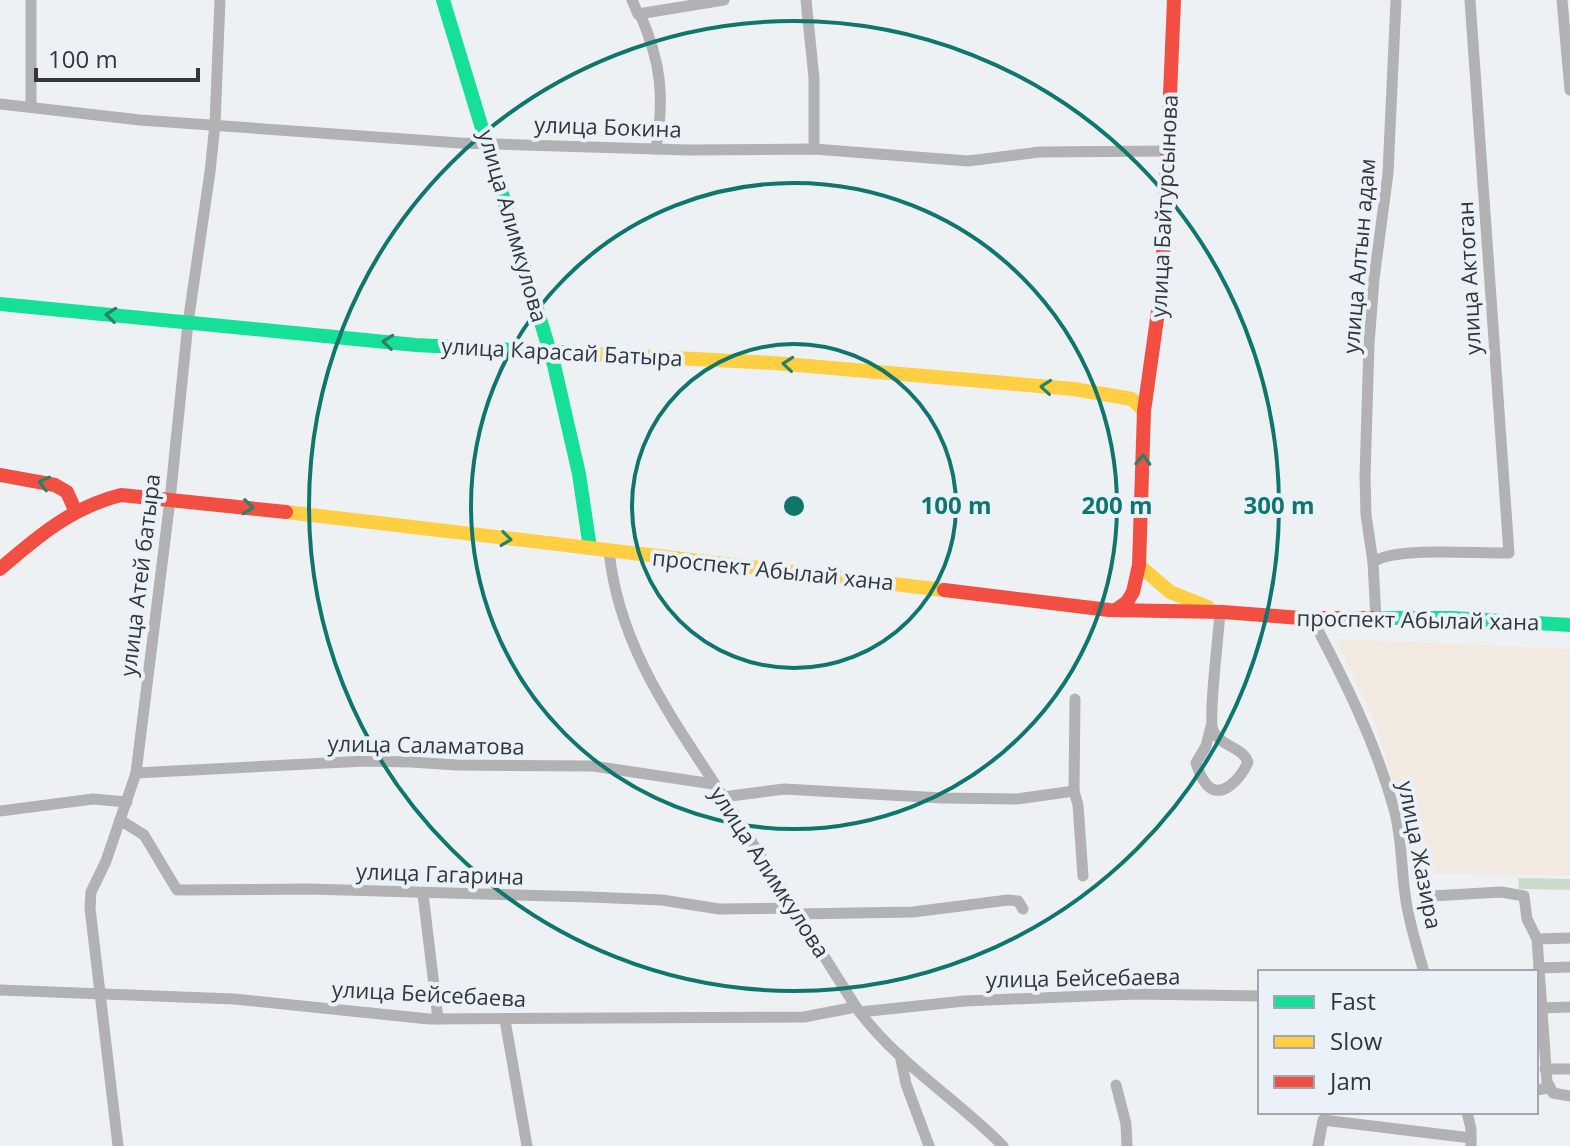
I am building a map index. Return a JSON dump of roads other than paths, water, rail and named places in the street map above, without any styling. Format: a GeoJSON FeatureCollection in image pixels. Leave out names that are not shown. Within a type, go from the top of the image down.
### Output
{"type":"FeatureCollection","features":[{"type":"Feature","properties":{"kind":"main road","name":"улица Алимкулова"},"geometry":{"type":"LineString","coordinates":[[443,0],[490,143],[551,354],[574,441],[590,548]]}},
{"type":"Feature","properties":{"kind":"main road","name":"улица Байтурсынова"},"geometry":{"type":"LineString","coordinates":[[1116,610],[1127,602],[1133,592],[1139,565],[1144,411],[1162,283],[1174,0]]}},
{"type":"Feature","properties":{"kind":"main road","name":"улица Карасай Батыра"},"geometry":{"type":"LineString","coordinates":[[0,304],[416,345],[774,363],[1074,389],[1124,398]]}},
{"type":"Feature","properties":{"kind":"main road"},"geometry":{"type":"LineString","coordinates":[[1124,398],[1148,386]]}},
{"type":"Feature","properties":{"kind":"main road"},"geometry":{"type":"LineString","coordinates":[[1124,398],[1132,399],[1144,411]]}},
{"type":"Feature","properties":{"kind":"main road"},"geometry":{"type":"LineString","coordinates":[[0,475],[55,485],[67,492],[75,510]]}},
{"type":"Feature","properties":{"kind":"main road","name":"проспект Абылай хана"},"geometry":{"type":"LineString","coordinates":[[0,569],[75,510],[121,495],[1116,610],[1376,619],[1452,618],[1570,625]]}},
{"type":"Feature","properties":{"kind":"main road"},"geometry":{"type":"LineString","coordinates":[[1139,565],[1153,581],[1171,594],[1221,612]]}},
{"type":"Feature","properties":{"kind":"street"},"geometry":{"type":"LineString","coordinates":[[31,0],[31,106]]}},
{"type":"Feature","properties":{"kind":"street","name":"улица Атей батыра"},"geometry":{"type":"LineString","coordinates":[[118,1146],[90,908],[91,892],[136,773],[170,500],[188,323],[215,124],[220,0]]}},
{"type":"Feature","properties":{"kind":"street"},"geometry":{"type":"LineString","coordinates":[[632,0],[653,46],[660,77],[662,103],[656,149]]}},
{"type":"Feature","properties":{"kind":"street"},"geometry":{"type":"LineString","coordinates":[[640,14],[724,0]]}},
{"type":"Feature","properties":{"kind":"street"},"geometry":{"type":"LineString","coordinates":[[806,0],[814,78],[814,149]]}},
{"type":"Feature","properties":{"kind":"street","name":"улица Алтын адам"},"geometry":{"type":"LineString","coordinates":[[1376,619],[1365,476],[1370,332],[1388,173],[1396,0]]}},
{"type":"Feature","properties":{"kind":"street","name":"улица Актоган"},"geometry":{"type":"LineString","coordinates":[[1373,562],[1401,553],[1509,553],[1470,0]]}},
{"type":"Feature","properties":{"kind":"street"},"geometry":{"type":"LineString","coordinates":[[1562,0],[1570,90]]}},
{"type":"Feature","properties":{"kind":"street","name":"улица Бокина"},"geometry":{"type":"LineString","coordinates":[[0,104],[57,112],[402,140],[656,149],[814,149],[968,161],[1040,152],[1167,151]]}},
{"type":"Feature","properties":{"kind":"street","name":"улица Алимкулова"},"geometry":{"type":"LineString","coordinates":[[609,551],[616,595],[635,652],[713,784],[858,1010],[900,1055],[1003,1146]]}},
{"type":"Feature","properties":{"kind":"street"},"geometry":{"type":"LineString","coordinates":[[1211,726],[1222,742],[1248,760],[1237,782],[1223,789],[1211,788],[1204,782],[1196,763],[1206,746],[1211,726],[1221,612]]}},
{"type":"Feature","properties":{"kind":"street","name":"улица Жазира"},"geometry":{"type":"LineString","coordinates":[[1311,617],[1361,715],[1383,773],[1395,811],[1405,896],[1424,970]]}},
{"type":"Feature","properties":{"kind":"street"},"geometry":{"type":"LineString","coordinates":[[1075,699],[1074,791],[1078,805],[1083,876]]}},
{"type":"Feature","properties":{"kind":"street","name":"улица Саламатова"},"geometry":{"type":"LineString","coordinates":[[136,773],[396,761],[456,765],[593,766],[713,784]]}},
{"type":"Feature","properties":{"kind":"street"},"geometry":{"type":"LineString","coordinates":[[723,797],[784,789],[1017,799],[1074,791]]}},
{"type":"Feature","properties":{"kind":"street"},"geometry":{"type":"LineString","coordinates":[[0,811],[93,799],[127,802]]}},
{"type":"Feature","properties":{"kind":"street","name":"улица Гагарина"},"geometry":{"type":"LineString","coordinates":[[120,820],[144,835],[170,883],[177,890],[309,889],[590,897],[662,900],[719,909],[795,911],[913,912],[1008,900],[1018,901],[1023,909]]}},
{"type":"Feature","properties":{"kind":"street"},"geometry":{"type":"LineString","coordinates":[[1432,896],[1501,892],[1524,896],[1527,919],[1537,939],[1545,1069],[1542,1089],[1559,1096],[1570,1096]]}},
{"type":"Feature","properties":{"kind":"street"},"geometry":{"type":"LineString","coordinates":[[423,894],[438,1019]]}},
{"type":"Feature","properties":{"kind":"street"},"geometry":{"type":"LineString","coordinates":[[1537,939],[1570,938]]}},
{"type":"Feature","properties":{"kind":"street"},"geometry":{"type":"LineString","coordinates":[[1539,968],[1570,967]]}},
{"type":"Feature","properties":{"kind":"street","name":"улица Бейсебаева"},"geometry":{"type":"LineString","coordinates":[[0,990],[234,999],[360,1014],[505,1020],[804,1017],[965,1001],[1137,994],[1258,996]]}},
{"type":"Feature","properties":{"kind":"street"},"geometry":{"type":"LineString","coordinates":[[1542,1008],[1570,1007]]}},
{"type":"Feature","properties":{"kind":"street"},"geometry":{"type":"LineString","coordinates":[[505,1020],[527,1146]]}},
{"type":"Feature","properties":{"kind":"street"},"geometry":{"type":"LineString","coordinates":[[900,1055],[906,1084],[929,1146]]}},
{"type":"Feature","properties":{"kind":"street"},"geometry":{"type":"LineString","coordinates":[[1545,1069],[1570,1069]]}},
{"type":"Feature","properties":{"kind":"street"},"geometry":{"type":"LineString","coordinates":[[1116,1085],[1126,1124],[1127,1146]]}},
{"type":"Feature","properties":{"kind":"street"},"geometry":{"type":"LineString","coordinates":[[1318,1146],[1323,1120],[1471,1142],[1467,1114]]}}]}
